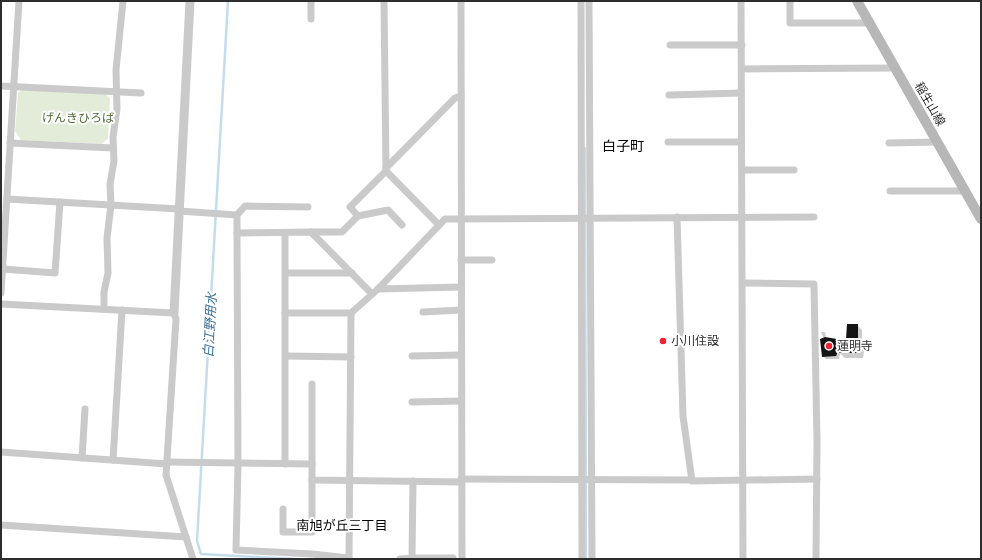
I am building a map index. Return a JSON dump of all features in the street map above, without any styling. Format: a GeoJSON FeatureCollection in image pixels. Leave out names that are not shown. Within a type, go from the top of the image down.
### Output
{"type":"FeatureCollection","features":[{"type":"Feature","properties":{"kind":"main road","name":"稲生山線"},"geometry":{"type":"LineString","coordinates":[[857,1],[981,219]]}},
{"type":"Feature","properties":{"kind":"street"},"geometry":{"type":"LineString","coordinates":[[1,293],[5,201],[19,1]]}},
{"type":"Feature","properties":{"kind":"street"},"geometry":{"type":"LineString","coordinates":[[104,309],[104,292],[108,273],[107,238],[111,205],[110,184],[114,161],[113,148],[117,92],[116,70],[123,1]]}},
{"type":"Feature","properties":{"kind":"street"},"geometry":{"type":"LineString","coordinates":[[190,1],[174,313],[176,319],[166,475],[193,559]]}},
{"type":"Feature","properties":{"kind":"street"},"geometry":{"type":"LineString","coordinates":[[311,1],[311,19]]}},
{"type":"Feature","properties":{"kind":"street"},"geometry":{"type":"LineString","coordinates":[[384,1],[386,169],[439,225]]}},
{"type":"Feature","properties":{"kind":"street"},"geometry":{"type":"LineString","coordinates":[[461,1],[462,559]]}},
{"type":"Feature","properties":{"kind":"street"},"geometry":{"type":"LineString","coordinates":[[581,1],[581,217],[587,480],[592,559]]}},
{"type":"Feature","properties":{"kind":"street"},"geometry":{"type":"LineString","coordinates":[[582,559],[587,480],[590,217],[589,1]]}},
{"type":"Feature","properties":{"kind":"street"},"geometry":{"type":"LineString","coordinates":[[741,1],[743,559]]}},
{"type":"Feature","properties":{"kind":"street"},"geometry":{"type":"LineString","coordinates":[[790,1],[790,23],[869,23]]}},
{"type":"Feature","properties":{"kind":"street"},"geometry":{"type":"LineString","coordinates":[[670,45],[742,45]]}},
{"type":"Feature","properties":{"kind":"street"},"geometry":{"type":"LineString","coordinates":[[742,69],[895,68]]}},
{"type":"Feature","properties":{"kind":"street"},"geometry":{"type":"LineString","coordinates":[[1,86],[141,93]]}},
{"type":"Feature","properties":{"kind":"street"},"geometry":{"type":"LineString","coordinates":[[669,95],[741,93]]}},
{"type":"Feature","properties":{"kind":"street"},"geometry":{"type":"LineString","coordinates":[[358,216],[350,207],[455,98],[461,96]]}},
{"type":"Feature","properties":{"kind":"street"},"geometry":{"type":"LineString","coordinates":[[668,142],[741,142]]}},
{"type":"Feature","properties":{"kind":"street"},"geometry":{"type":"LineString","coordinates":[[889,143],[937,142]]}},
{"type":"Feature","properties":{"kind":"street"},"geometry":{"type":"LineString","coordinates":[[10,143],[113,148]]}},
{"type":"Feature","properties":{"kind":"street"},"geometry":{"type":"LineString","coordinates":[[742,170],[794,170]]}},
{"type":"Feature","properties":{"kind":"street"},"geometry":{"type":"LineString","coordinates":[[890,191],[965,191]]}},
{"type":"Feature","properties":{"kind":"street"},"geometry":{"type":"LineString","coordinates":[[5,201],[111,205],[237,215]]}},
{"type":"Feature","properties":{"kind":"street"},"geometry":{"type":"LineString","coordinates":[[3,269],[55,273],[60,202]]}},
{"type":"Feature","properties":{"kind":"street"},"geometry":{"type":"LineString","coordinates":[[308,207],[245,206],[237,215],[238,464],[236,550],[312,554],[349,558],[351,313]]}},
{"type":"Feature","properties":{"kind":"street"},"geometry":{"type":"LineString","coordinates":[[237,233],[342,232],[358,216],[388,210],[402,225]]}},
{"type":"Feature","properties":{"kind":"street"},"geometry":{"type":"LineString","coordinates":[[677,217],[684,416],[691,480]]}},
{"type":"Feature","properties":{"kind":"street"},"geometry":{"type":"LineString","coordinates":[[285,313],[351,313],[375,291],[445,218],[814,217]]}},
{"type":"Feature","properties":{"kind":"street"},"geometry":{"type":"LineString","coordinates":[[285,464],[286,232]]}},
{"type":"Feature","properties":{"kind":"street"},"geometry":{"type":"LineString","coordinates":[[311,232],[352,274],[375,291],[461,288]]}},
{"type":"Feature","properties":{"kind":"street"},"geometry":{"type":"LineString","coordinates":[[461,260],[492,260]]}},
{"type":"Feature","properties":{"kind":"street"},"geometry":{"type":"LineString","coordinates":[[286,273],[352,274]]}},
{"type":"Feature","properties":{"kind":"street"},"geometry":{"type":"LineString","coordinates":[[743,283],[814,284],[816,313],[816,559]]}},
{"type":"Feature","properties":{"kind":"street"},"geometry":{"type":"LineString","coordinates":[[1,304],[174,313]]}},
{"type":"Feature","properties":{"kind":"street"},"geometry":{"type":"LineString","coordinates":[[113,460],[122,310]]}},
{"type":"Feature","properties":{"kind":"street"},"geometry":{"type":"LineString","coordinates":[[423,312],[461,310]]}},
{"type":"Feature","properties":{"kind":"street"},"geometry":{"type":"LineString","coordinates":[[412,356],[461,355]]}},
{"type":"Feature","properties":{"kind":"street"},"geometry":{"type":"LineString","coordinates":[[286,356],[351,357]]}},
{"type":"Feature","properties":{"kind":"street"},"geometry":{"type":"LineString","coordinates":[[283,509],[283,532],[312,532],[312,384]]}},
{"type":"Feature","properties":{"kind":"street"},"geometry":{"type":"LineString","coordinates":[[412,402],[461,401]]}},
{"type":"Feature","properties":{"kind":"street"},"geometry":{"type":"LineString","coordinates":[[82,458],[85,409]]}},
{"type":"Feature","properties":{"kind":"street"},"geometry":{"type":"LineString","coordinates":[[1,452],[167,463],[312,464]]}},
{"type":"Feature","properties":{"kind":"street"},"geometry":{"type":"LineString","coordinates":[[312,480],[413,482],[587,480],[743,481],[817,479]]}},
{"type":"Feature","properties":{"kind":"street"},"geometry":{"type":"LineString","coordinates":[[412,558],[413,482]]}},
{"type":"Feature","properties":{"kind":"street"},"geometry":{"type":"LineString","coordinates":[[1,525],[186,537]]}},
{"type":"Feature","properties":{"kind":"street"},"geometry":{"type":"LineString","coordinates":[[400,559],[453,558]]}},
{"type":"Feature","properties":{"kind":"green space","name":"げんきひろば"},"geometry":{"type":"Polygon","coordinates":[[[21,90],[106,94],[110,99],[108,138],[102,144],[21,140],[15,131],[18,93],[21,90]]]}},
{"type":"Feature","properties":{"kind":"building"},"geometry":{"type":"Polygon","coordinates":[[[847,324],[858,324],[858,339],[860,339],[858,353],[839,353],[839,339],[846,339],[847,324]]]}},
{"type":"Feature","properties":{"kind":"building","name":"蓮明寺"},"geometry":{"type":"Polygon","coordinates":[[[825,337],[837,339],[836,356],[822,357],[820,339],[825,337]]]}},
{"type":"Feature","properties":{"kind":"waterway","name":"白江野用水"},"geometry":{"type":"LineString","coordinates":[[228,1],[197,541],[201,554],[296,559]]}},
{"type":"Feature","properties":{"kind":"waterway"},"geometry":{"type":"LineString","coordinates":[[585,148],[586,559]]}},
{"type":"Feature","properties":{"kind":"place","name":"小川住設"},"geometry":{"type":"Point","coordinates":[663,341]}},
{"type":"Feature","properties":{"kind":"place","name":"蓮明寺"},"geometry":{"type":"Point","coordinates":[829,346]}},
{"type":"Feature","properties":{"kind":"district","name":"白子町"},"geometry":{"type":"Point","coordinates":[623,146]}},
{"type":"Feature","properties":{"kind":"district","name":"南旭が丘三丁目"},"geometry":{"type":"Point","coordinates":[342,525]}}]}
